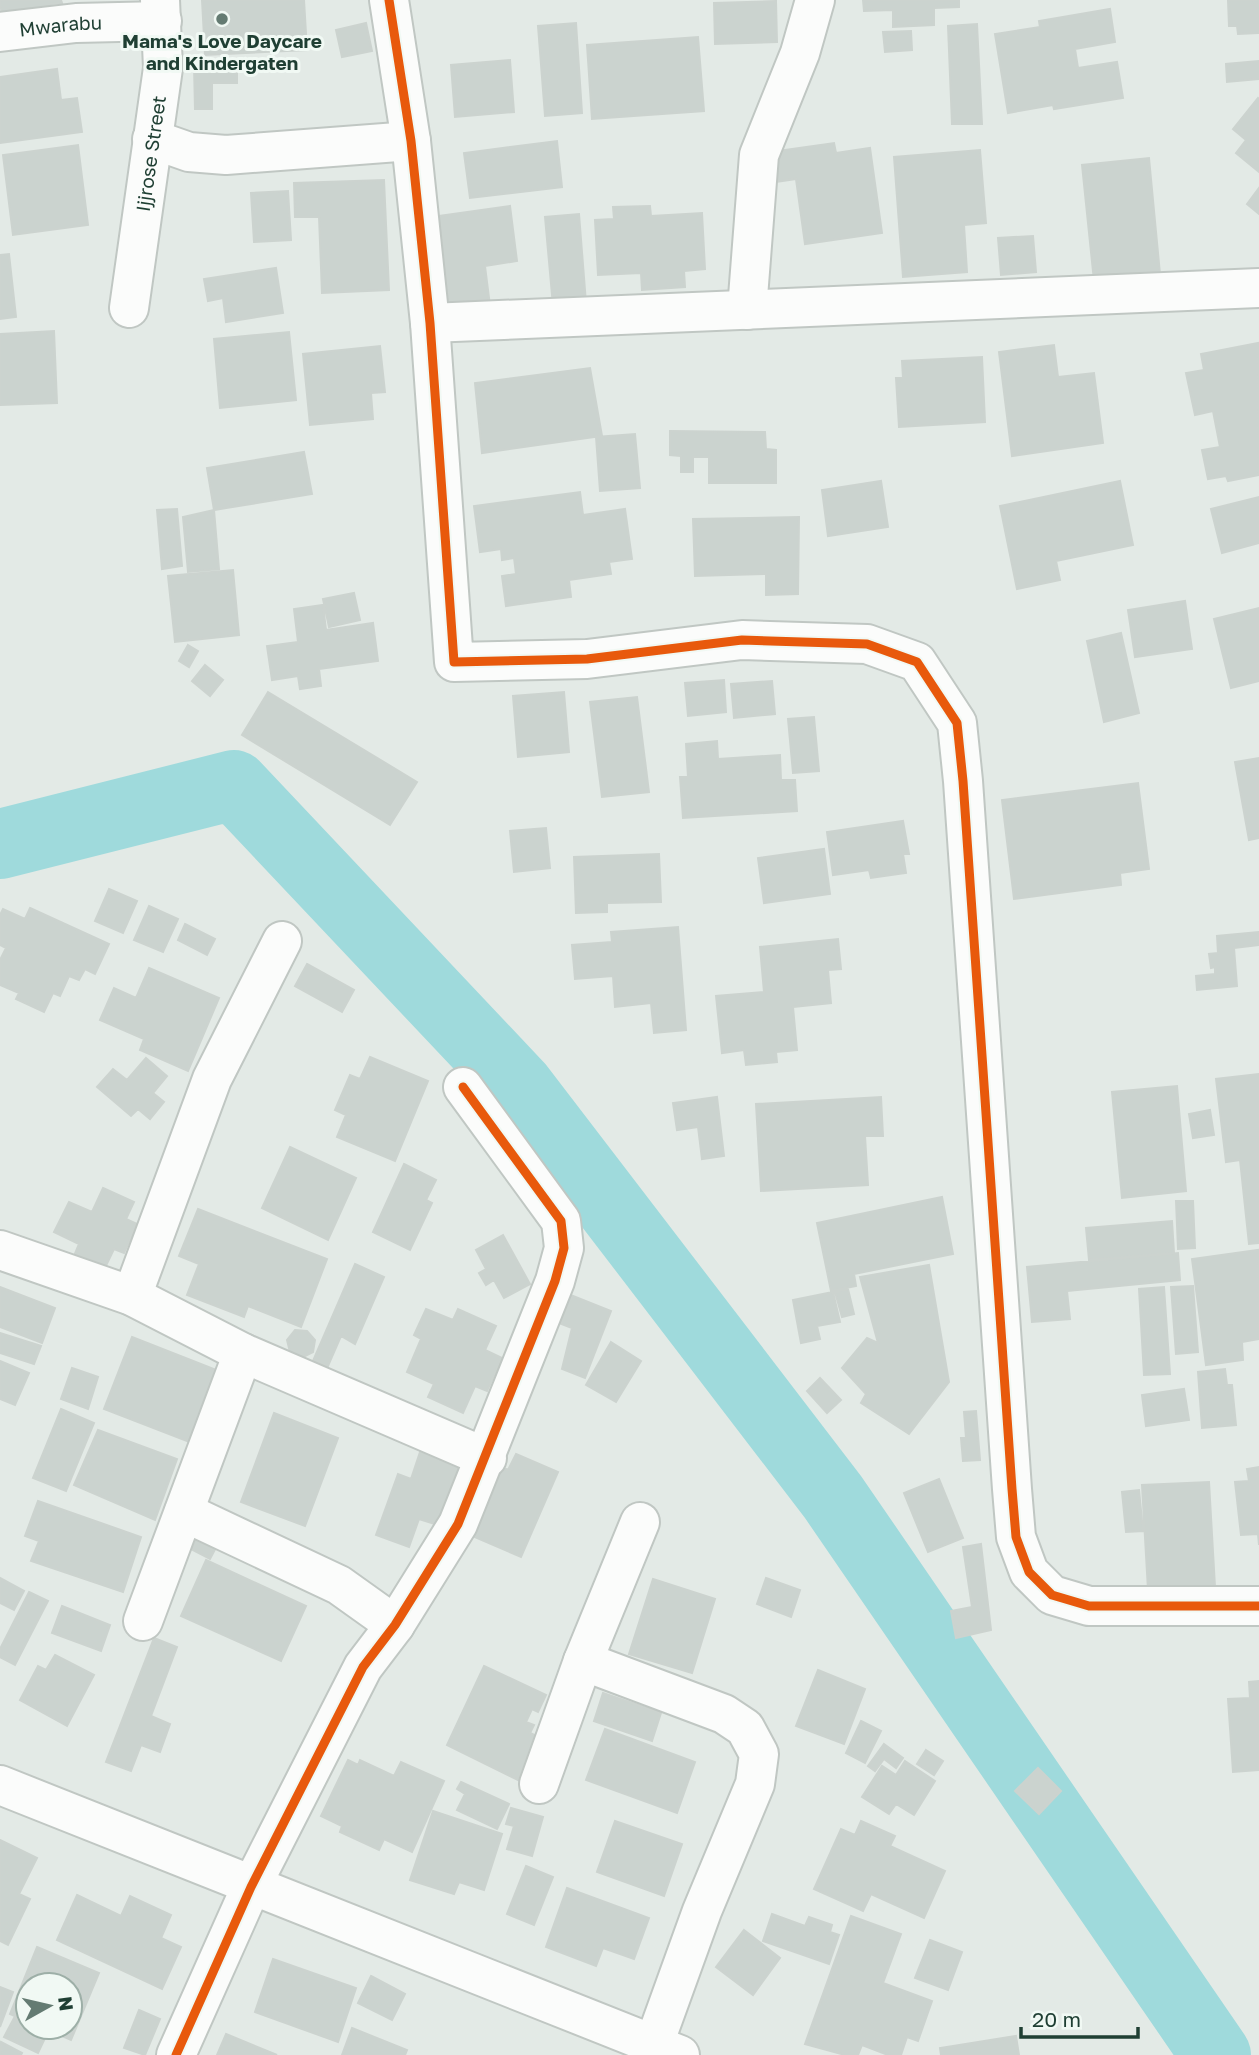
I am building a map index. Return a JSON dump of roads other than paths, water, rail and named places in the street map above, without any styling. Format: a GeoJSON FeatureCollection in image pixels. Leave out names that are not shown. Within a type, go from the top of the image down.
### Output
{"type":"FeatureCollection","features":[{"type":"Feature","properties":{"kind":"street"},"geometry":{"type":"LineString","coordinates":[[389,0],[411,141],[430,323],[454,662],[587,659],[743,640],[867,644],[917,662],[957,723],[1012,1489],[1017,1537],[1029,1572],[1052,1595],[1089,1606],[1259,1606]]}},
{"type":"Feature","properties":{"kind":"street"},"geometry":{"type":"LineString","coordinates":[[747,310],[759,155],[800,53],[815,0]]}},
{"type":"Feature","properties":{"kind":"street","name":"Mwarabu"},"geometry":{"type":"LineString","coordinates":[[0,32],[161,10]]}},
{"type":"Feature","properties":{"kind":"street","name":"Ijjrose Street"},"geometry":{"type":"LineString","coordinates":[[129,308],[163,68],[161,10]]}},
{"type":"Feature","properties":{"kind":"street"},"geometry":{"type":"LineString","coordinates":[[152,139],[189,152],[226,155],[411,141]]}},
{"type":"Feature","properties":{"kind":"street"},"geometry":{"type":"LineString","coordinates":[[430,323],[1259,288]]}},
{"type":"Feature","properties":{"kind":"street"},"geometry":{"type":"LineString","coordinates":[[132,1296],[212,1079],[282,941]]}},
{"type":"Feature","properties":{"kind":"street"},"geometry":{"type":"LineString","coordinates":[[176,2055],[251,1887],[363,1667],[395,1625],[458,1524],[555,1281],[564,1248],[561,1221],[463,1087]]}},
{"type":"Feature","properties":{"kind":"street"},"geometry":{"type":"LineString","coordinates":[[0,1250],[132,1296],[243,1353],[486,1458]]}},
{"type":"Feature","properties":{"kind":"street"},"geometry":{"type":"LineString","coordinates":[[143,1621],[243,1353]]}},
{"type":"Feature","properties":{"kind":"street"},"geometry":{"type":"LineString","coordinates":[[184,1512],[339,1585],[395,1625]]}},
{"type":"Feature","properties":{"kind":"street"},"geometry":{"type":"LineString","coordinates":[[539,1784],[583,1661],[640,1522]]}},
{"type":"Feature","properties":{"kind":"street"},"geometry":{"type":"LineString","coordinates":[[0,1785],[662,2052],[693,1934],[755,1784],[759,1754],[745,1728],[724,1714],[583,1661]]}},
{"type":"Feature","properties":{"kind":"waterway"},"geometry":{"type":"LineString","coordinates":[[0,844],[234,785],[519,1087],[833,1497],[1216,2055]]}},
{"type":"Feature","properties":{"kind":"place","name":"Mama's Love Daycare and Kindergaten"},"geometry":{"type":"Point","coordinates":[222,19]}}]}
